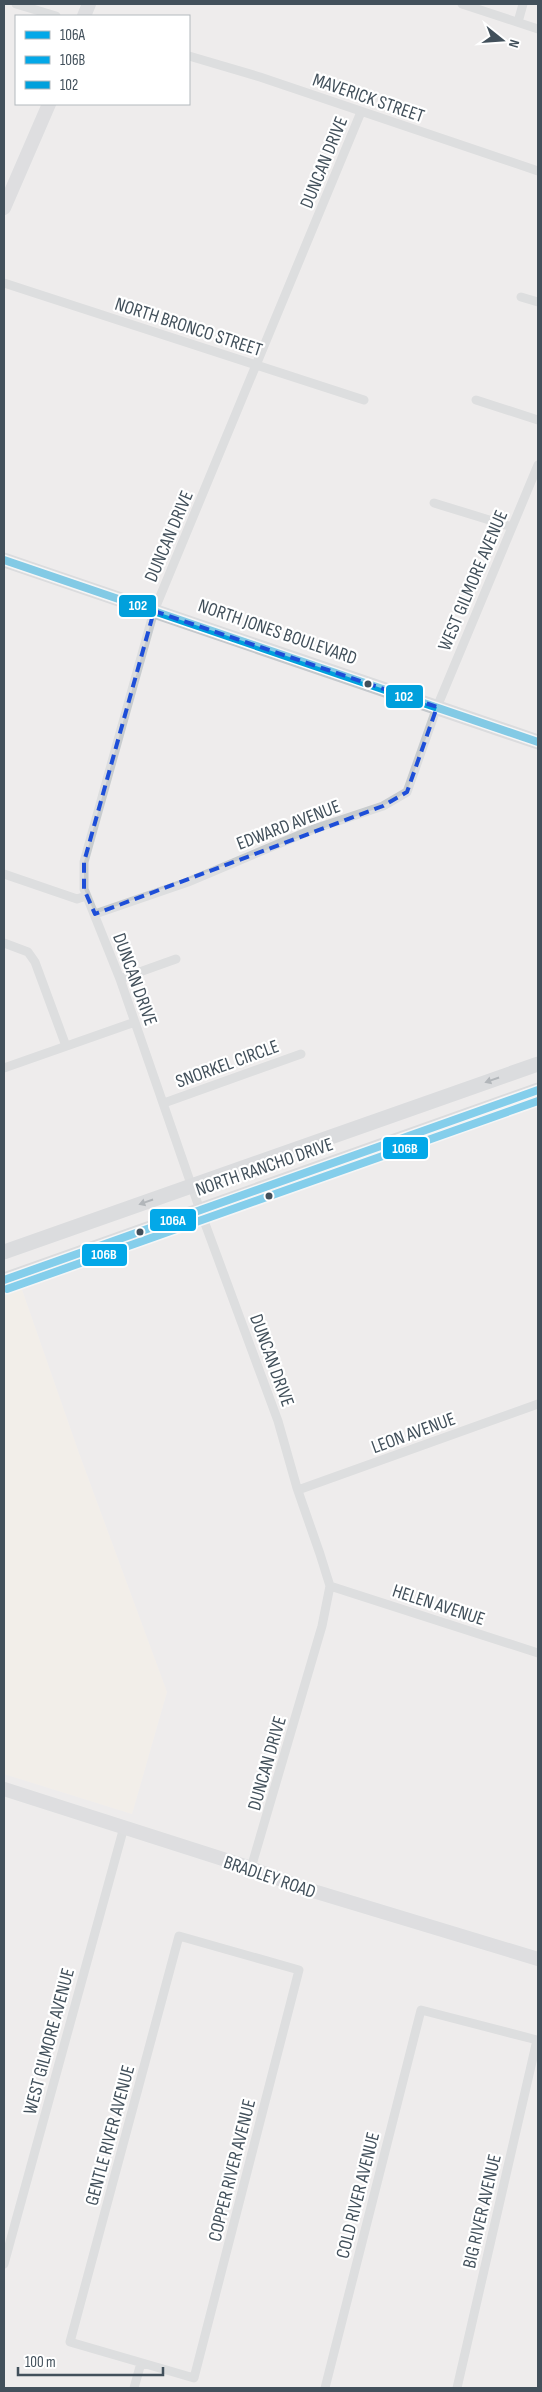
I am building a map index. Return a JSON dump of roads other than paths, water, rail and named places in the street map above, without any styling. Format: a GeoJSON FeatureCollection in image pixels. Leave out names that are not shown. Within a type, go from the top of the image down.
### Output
{"type":"FeatureCollection","features":[{"type":"Feature","properties":{"kind":"main road","name":"NORTH JONES BOULEVARD"},"geometry":{"type":"LineString","coordinates":[[4,560],[538,742]]}},
{"type":"Feature","properties":{"kind":"main road","name":"NORTH RANCHO DRIVE"},"geometry":{"type":"LineString","coordinates":[[4,1252],[538,1064]]}},
{"type":"Feature","properties":{"kind":"main road","name":"NORTH RANCHO DRIVE"},"geometry":{"type":"LineString","coordinates":[[4,1280],[538,1090]]}},
{"type":"Feature","properties":{"kind":"street"},"geometry":{"type":"LineString","coordinates":[[16,4],[53,15]]}},
{"type":"Feature","properties":{"kind":"street"},"geometry":{"type":"LineString","coordinates":[[462,4],[538,29]]}},
{"type":"Feature","properties":{"kind":"street"},"geometry":{"type":"LineString","coordinates":[[518,22],[523,4]]}},
{"type":"Feature","properties":{"kind":"street","name":"MAVERICK STREET"},"geometry":{"type":"LineString","coordinates":[[190,56],[260,77],[538,171]]}},
{"type":"Feature","properties":{"kind":"street"},"geometry":{"type":"LineString","coordinates":[[4,208],[49,105]]}},
{"type":"Feature","properties":{"kind":"street","name":"DUNCAN DRIVE"},"geometry":{"type":"LineString","coordinates":[[252,1868],[322,1626],[330,1586],[278,1422],[200,1210],[120,979],[95,914],[86,896],[84,890],[84,862],[154,611],[361,112]]}},
{"type":"Feature","properties":{"kind":"street","name":"NORTH BRONCO STREET"},"geometry":{"type":"LineString","coordinates":[[4,283],[364,400]]}},
{"type":"Feature","properties":{"kind":"street"},"geometry":{"type":"LineString","coordinates":[[521,297],[538,302]]}},
{"type":"Feature","properties":{"kind":"street"},"geometry":{"type":"LineString","coordinates":[[476,400],[538,420]]}},
{"type":"Feature","properties":{"kind":"street","name":"WEST GILMORE AVENUE"},"geometry":{"type":"LineString","coordinates":[[437,707],[538,465]]}},
{"type":"Feature","properties":{"kind":"street"},"geometry":{"type":"LineString","coordinates":[[434,503],[512,527]]}},
{"type":"Feature","properties":{"kind":"street","name":"EDWARD AVENUE"},"geometry":{"type":"LineString","coordinates":[[95,914],[188,882],[314,829],[383,806],[407,792],[437,707]]}},
{"type":"Feature","properties":{"kind":"street"},"geometry":{"type":"LineString","coordinates":[[4,874],[77,899],[86,896]]}},
{"type":"Feature","properties":{"kind":"street"},"geometry":{"type":"LineString","coordinates":[[4,943],[28,952],[35,962],[66,1046]]}},
{"type":"Feature","properties":{"kind":"street"},"geometry":{"type":"LineString","coordinates":[[120,979],[176,959]]}},
{"type":"Feature","properties":{"kind":"street"},"geometry":{"type":"LineString","coordinates":[[4,1068],[135,1022]]}},
{"type":"Feature","properties":{"kind":"street","name":"SNORKEL CIRCLE"},"geometry":{"type":"LineString","coordinates":[[164,1103],[301,1054]]}},
{"type":"Feature","properties":{"kind":"street","name":"LEON AVENUE"},"geometry":{"type":"LineString","coordinates":[[298,1490],[538,1404]]}},
{"type":"Feature","properties":{"kind":"street","name":"HELEN AVENUE"},"geometry":{"type":"LineString","coordinates":[[330,1586],[538,1653]]}},
{"type":"Feature","properties":{"kind":"street","name":"BRADLEY ROAD"},"geometry":{"type":"LineString","coordinates":[[4,1789],[252,1868],[300,1887],[538,1959]]}},
{"type":"Feature","properties":{"kind":"street","name":"WEST GILMORE AVENUE"},"geometry":{"type":"LineString","coordinates":[[4,2264],[124,1827]]}},
{"type":"Feature","properties":{"kind":"street","name":"GENTLE RIVER AVENUE"},"geometry":{"type":"LineString","coordinates":[[141,2363],[70,2342],[179,1936],[299,1970]]}},
{"type":"Feature","properties":{"kind":"street","name":"COPPER RIVER AVENUE"},"geometry":{"type":"LineString","coordinates":[[141,2363],[194,2378],[299,1970]]}},
{"type":"Feature","properties":{"kind":"street","name":"COLD RIVER AVENUE"},"geometry":{"type":"LineString","coordinates":[[325,2388],[420,2010],[537,2040]]}},
{"type":"Feature","properties":{"kind":"street","name":"BIG RIVER AVENUE"},"geometry":{"type":"LineString","coordinates":[[458,2388],[537,2040]]}},
{"type":"Feature","properties":{"kind":"street"},"geometry":{"type":"LineString","coordinates":[[134,2388],[141,2363]]}}]}
